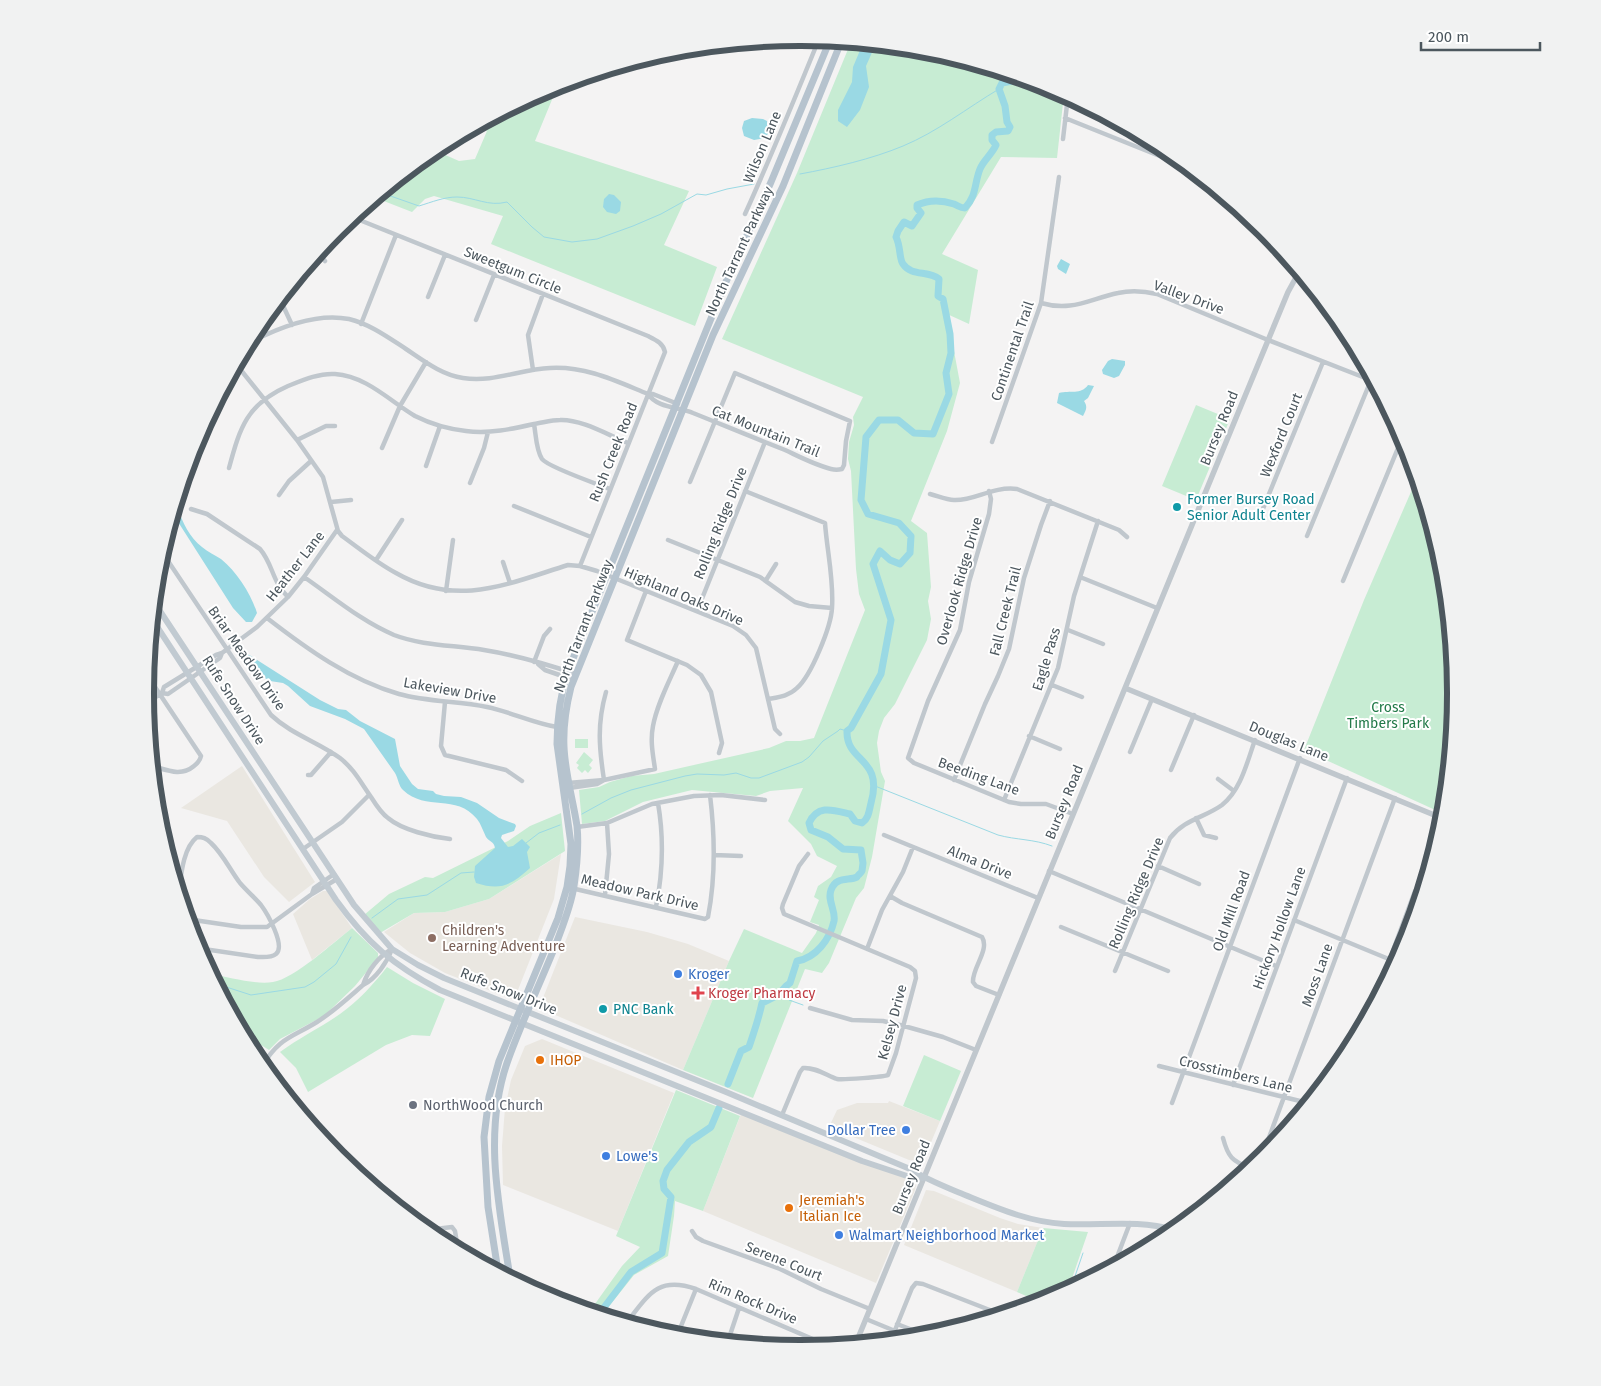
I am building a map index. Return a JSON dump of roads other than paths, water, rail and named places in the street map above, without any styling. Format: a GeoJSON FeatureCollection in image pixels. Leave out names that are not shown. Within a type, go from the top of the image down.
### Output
{"type":"FeatureCollection","features":[{"type":"Feature","properties":{"kind":"main road","name":"North Tarrant Parkway"},"geometry":{"type":"LineString","coordinates":[[571,888],[571,844],[564,730],[568,701],[575,677],[727,280],[757,215],[827,47]]}},
{"type":"Feature","properties":{"kind":"main road","name":"North Tarrant Parkway"},"geometry":{"type":"LineString","coordinates":[[509,1270],[496,1175],[495,1135],[498,1097],[520,1021],[520,1009],[567,915],[577,864],[577,827],[557,744],[559,704],[567,674],[678,407],[783,186],[839,48]]}},
{"type":"Feature","properties":{"kind":"main road","name":"Rufe Snow Drive"},"geometry":{"type":"LineString","coordinates":[[159,609],[364,917],[392,949],[418,966],[782,1115],[1006,1212],[1037,1220],[1068,1224],[1130,1223],[1165,1228]]}},
{"type":"Feature","properties":{"kind":"main road","name":"Rufe Snow Drive"},"geometry":{"type":"LineString","coordinates":[[157,627],[354,925],[386,956],[413,976],[440,990],[828,1147],[907,1176],[924,1178]]}},
{"type":"Feature","properties":{"kind":"main road"},"geometry":{"type":"LineString","coordinates":[[265,790],[275,784]]}},
{"type":"Feature","properties":{"kind":"main road","name":"North Tarrant Parkway"},"geometry":{"type":"LineString","coordinates":[[497,1264],[485,1176],[484,1136],[489,1097],[499,1061],[520,1021],[528,1012],[548,952]]}},
{"type":"Feature","properties":{"kind":"main road"},"geometry":{"type":"LineString","coordinates":[[605,1056],[610,1045]]}},
{"type":"Feature","properties":{"kind":"main road"},"geometry":{"type":"LineString","coordinates":[[668,1082],[673,1070]]}},
{"type":"Feature","properties":{"kind":"main road"},"geometry":{"type":"LineString","coordinates":[[828,1147],[832,1136]]}},
{"type":"Feature","properties":{"kind":"main road"},"geometry":{"type":"LineString","coordinates":[[485,1176],[496,1175]]}},
{"type":"Feature","properties":{"kind":"street","name":"Wilson Lane"},"geometry":{"type":"LineString","coordinates":[[745,214],[816,47]]}},
{"type":"Feature","properties":{"kind":"street"},"geometry":{"type":"LineString","coordinates":[[800,87],[809,91]]}},
{"type":"Feature","properties":{"kind":"street"},"geometry":{"type":"LineString","coordinates":[[1064,139],[1067,104]]}},
{"type":"Feature","properties":{"kind":"street"},"geometry":{"type":"LineString","coordinates":[[1065,118],[1155,152]]}},
{"type":"Feature","properties":{"kind":"street","name":"Continental Trail"},"geometry":{"type":"LineString","coordinates":[[992,442],[1041,302],[1059,177]]}},
{"type":"Feature","properties":{"kind":"street","name":"Sweetgum Circle"},"geometry":{"type":"LineString","coordinates":[[360,220],[648,336],[663,346]]}},
{"type":"Feature","properties":{"kind":"street"},"geometry":{"type":"LineString","coordinates":[[361,324],[396,235]]}},
{"type":"Feature","properties":{"kind":"street"},"geometry":{"type":"LineString","coordinates":[[428,297],[445,255]]}},
{"type":"Feature","properties":{"kind":"street"},"geometry":{"type":"LineString","coordinates":[[322,258],[325,262]]}},
{"type":"Feature","properties":{"kind":"street"},"geometry":{"type":"LineString","coordinates":[[476,320],[494,274]]}},
{"type":"Feature","properties":{"kind":"street","name":"Bursey Road"},"geometry":{"type":"LineString","coordinates":[[859,1337],[1157,608],[1288,292],[1296,278]]}},
{"type":"Feature","properties":{"kind":"street","name":"Valley Drive"},"geometry":{"type":"LineString","coordinates":[[1041,302],[1057,306],[1073,306],[1118,292],[1148,292],[1365,377]]}},
{"type":"Feature","properties":{"kind":"street"},"geometry":{"type":"LineString","coordinates":[[533,370],[528,335],[543,294]]}},
{"type":"Feature","properties":{"kind":"street"},"geometry":{"type":"LineString","coordinates":[[283,305],[292,325]]}},
{"type":"Feature","properties":{"kind":"street","name":"Cat Mountain Trail"},"geometry":{"type":"LineString","coordinates":[[260,339],[307,320],[349,319],[385,335],[445,373],[467,379],[492,378],[548,368],[591,371],[648,394],[654,400],[678,407],[715,422],[765,442],[826,467],[838,470],[842,469],[844,465],[850,421],[735,373],[715,422]]}},
{"type":"Feature","properties":{"kind":"street","name":"Rush Creek Road"},"geometry":{"type":"LineString","coordinates":[[580,566],[665,352],[663,346]]}},
{"type":"Feature","properties":{"kind":"street"},"geometry":{"type":"LineString","coordinates":[[382,448],[400,406],[426,362]]}},
{"type":"Feature","properties":{"kind":"street","name":"Wexford Court"},"geometry":{"type":"LineString","coordinates":[[1260,516],[1323,362]]}},
{"type":"Feature","properties":{"kind":"street"},"geometry":{"type":"LineString","coordinates":[[240,369],[297,440],[323,477],[337,530]]}},
{"type":"Feature","properties":{"kind":"street"},"geometry":{"type":"LineString","coordinates":[[228,468],[246,419],[264,399],[307,378],[334,374],[360,381],[418,417],[440,426],[467,431],[488,432],[562,420],[575,421],[628,443]]}},
{"type":"Feature","properties":{"kind":"street"},"geometry":{"type":"LineString","coordinates":[[1307,536],[1370,386]]}},
{"type":"Feature","properties":{"kind":"street"},"geometry":{"type":"LineString","coordinates":[[690,482],[715,422]]}},
{"type":"Feature","properties":{"kind":"street"},"geometry":{"type":"LineString","coordinates":[[534,424],[537,445],[542,459],[610,489]]}},
{"type":"Feature","properties":{"kind":"street"},"geometry":{"type":"LineString","coordinates":[[297,440],[326,426],[335,426]]}},
{"type":"Feature","properties":{"kind":"street"},"geometry":{"type":"LineString","coordinates":[[426,466],[440,426]]}},
{"type":"Feature","properties":{"kind":"street"},"geometry":{"type":"LineString","coordinates":[[470,483],[484,448],[488,432]]}},
{"type":"Feature","properties":{"kind":"street","name":"Rolling Ridge Drive"},"geometry":{"type":"LineString","coordinates":[[696,611],[765,442]]}},
{"type":"Feature","properties":{"kind":"street"},"geometry":{"type":"LineString","coordinates":[[1343,582],[1399,447]]}},
{"type":"Feature","properties":{"kind":"street"},"geometry":{"type":"LineString","coordinates":[[279,496],[289,481],[311,461]]}},
{"type":"Feature","properties":{"kind":"street"},"geometry":{"type":"LineString","coordinates":[[930,494],[954,500],[1004,488],[1017,489],[1119,530],[1127,537]]}},
{"type":"Feature","properties":{"kind":"street"},"geometry":{"type":"LineString","coordinates":[[745,491],[825,523],[832,608],[830,620],[806,678],[792,692],[768,699]]}},
{"type":"Feature","properties":{"kind":"street","name":"Overlook Ridge Drive"},"geometry":{"type":"LineString","coordinates":[[908,758],[928,701],[960,630],[969,582],[989,514],[991,499],[989,491]]}},
{"type":"Feature","properties":{"kind":"street"},"geometry":{"type":"LineString","coordinates":[[331,502],[352,500]]}},
{"type":"Feature","properties":{"kind":"street","name":"Fall Creek Trail"},"geometry":{"type":"LineString","coordinates":[[954,780],[1009,649],[1024,578],[1050,502]]}},
{"type":"Feature","properties":{"kind":"street"},"geometry":{"type":"LineString","coordinates":[[514,506],[591,537]]}},
{"type":"Feature","properties":{"kind":"street"},"geometry":{"type":"LineString","coordinates":[[191,509],[207,514],[260,549],[277,584],[288,597]]}},
{"type":"Feature","properties":{"kind":"street"},"geometry":{"type":"LineString","coordinates":[[376,560],[402,520]]}},
{"type":"Feature","properties":{"kind":"street","name":"Eagle Pass"},"geometry":{"type":"LineString","coordinates":[[1004,800],[1058,668],[1068,630],[1074,596],[1098,521]]}},
{"type":"Feature","properties":{"kind":"street","name":"Highland Oaks Drive"},"geometry":{"type":"LineString","coordinates":[[337,530],[342,536],[396,574],[446,591],[476,590],[510,583],[568,565],[580,566],[733,626],[750,638],[759,656],[775,729],[780,734]]}},
{"type":"Feature","properties":{"kind":"street","name":"Heather Lane"},"geometry":{"type":"LineString","coordinates":[[154,698],[161,694],[164,687],[199,669],[267,618],[288,597],[304,577],[337,530]]}},
{"type":"Feature","properties":{"kind":"street"},"geometry":{"type":"LineString","coordinates":[[446,591],[453,540]]}},
{"type":"Feature","properties":{"kind":"street"},"geometry":{"type":"LineString","coordinates":[[668,540],[766,580],[796,602],[809,606],[832,608]]}},
{"type":"Feature","properties":{"kind":"street","name":"Briar Meadow Drive"},"geometry":{"type":"LineString","coordinates":[[168,561],[224,651],[271,716],[288,729],[341,759],[363,784],[384,815],[395,823],[440,838],[450,839]]}},
{"type":"Feature","properties":{"kind":"street"},"geometry":{"type":"LineString","coordinates":[[503,562],[510,583]]}},
{"type":"Feature","properties":{"kind":"street"},"geometry":{"type":"LineString","coordinates":[[766,580],[776,564]]}},
{"type":"Feature","properties":{"kind":"street"},"geometry":{"type":"LineString","coordinates":[[304,577],[362,618],[394,634],[424,643],[484,650],[534,662],[575,677]]}},
{"type":"Feature","properties":{"kind":"street"},"geometry":{"type":"LineString","coordinates":[[1080,577],[1157,608]]}},
{"type":"Feature","properties":{"kind":"street"},"geometry":{"type":"LineString","coordinates":[[646,591],[627,640],[695,670],[708,685],[722,743],[719,752]]}},
{"type":"Feature","properties":{"kind":"street","name":"Lakeview Drive"},"geometry":{"type":"LineString","coordinates":[[267,618],[289,636],[358,679],[400,694],[500,710],[543,725],[557,727]]}},
{"type":"Feature","properties":{"kind":"street"},"geometry":{"type":"LineString","coordinates":[[534,662],[544,636],[550,629]]}},
{"type":"Feature","properties":{"kind":"street"},"geometry":{"type":"LineString","coordinates":[[1068,630],[1103,644]]}},
{"type":"Feature","properties":{"kind":"street"},"geometry":{"type":"LineString","coordinates":[[566,786],[598,784],[616,776],[655,769],[652,742],[653,727],[658,708],[678,661]]}},
{"type":"Feature","properties":{"kind":"street"},"geometry":{"type":"LineString","coordinates":[[154,685],[200,754],[201,759],[196,765],[184,772],[173,772],[158,768]]}},
{"type":"Feature","properties":{"kind":"street"},"geometry":{"type":"LineString","coordinates":[[1052,685],[1082,697]]}},
{"type":"Feature","properties":{"kind":"street","name":"Douglas Lane"},"geometry":{"type":"LineString","coordinates":[[1125,688],[1436,815]]}},
{"type":"Feature","properties":{"kind":"street"},"geometry":{"type":"LineString","coordinates":[[604,780],[598,736],[600,716],[606,692]]}},
{"type":"Feature","properties":{"kind":"street"},"geometry":{"type":"LineString","coordinates":[[1130,752],[1152,699]]}},
{"type":"Feature","properties":{"kind":"street"},"geometry":{"type":"LineString","coordinates":[[445,702],[441,746],[445,754],[506,770],[522,781]]}},
{"type":"Feature","properties":{"kind":"street"},"geometry":{"type":"LineString","coordinates":[[1171,770],[1194,715]]}},
{"type":"Feature","properties":{"kind":"street"},"geometry":{"type":"LineString","coordinates":[[1029,736],[1060,749]]}},
{"type":"Feature","properties":{"kind":"street","name":"Rolling Ridge Drive"},"geometry":{"type":"LineString","coordinates":[[1115,972],[1170,838],[1185,824],[1223,804],[1234,792],[1255,740]]}},
{"type":"Feature","properties":{"kind":"street"},"geometry":{"type":"LineString","coordinates":[[308,775],[311,775],[331,752]]}},
{"type":"Feature","properties":{"kind":"street","name":"Beeding Lane"},"geometry":{"type":"LineString","coordinates":[[908,758],[914,763],[1004,800],[1021,804],[1046,804],[1073,814]]}},
{"type":"Feature","properties":{"kind":"street","name":"Old Mill Road"},"geometry":{"type":"LineString","coordinates":[[1172,1103],[1300,758]]}},
{"type":"Feature","properties":{"kind":"street","name":"Hickory Hollow Lane"},"geometry":{"type":"LineString","coordinates":[[1232,1085],[1347,778]]}},
{"type":"Feature","properties":{"kind":"street"},"geometry":{"type":"LineString","coordinates":[[1218,779],[1234,792]]}},
{"type":"Feature","properties":{"kind":"street"},"geometry":{"type":"LineString","coordinates":[[303,850],[342,822],[369,795]]}},
{"type":"Feature","properties":{"kind":"street"},"geometry":{"type":"LineString","coordinates":[[577,827],[607,823],[658,803],[694,796],[710,795],[764,800]]}},
{"type":"Feature","properties":{"kind":"street"},"geometry":{"type":"LineString","coordinates":[[710,795],[714,855],[741,856]]}},
{"type":"Feature","properties":{"kind":"street","name":"Moss Lane"},"geometry":{"type":"LineString","coordinates":[[1269,1139],[1395,798]]}},
{"type":"Feature","properties":{"kind":"street"},"geometry":{"type":"LineString","coordinates":[[656,907],[662,854],[661,822],[658,803]]}},
{"type":"Feature","properties":{"kind":"street"},"geometry":{"type":"LineString","coordinates":[[1196,818],[1204,835],[1216,838]]}},
{"type":"Feature","properties":{"kind":"street"},"geometry":{"type":"LineString","coordinates":[[605,895],[609,854],[607,823]]}},
{"type":"Feature","properties":{"kind":"street","name":"Alma Drive"},"geometry":{"type":"LineString","coordinates":[[884,835],[1038,898]]}},
{"type":"Feature","properties":{"kind":"street"},"geometry":{"type":"LineString","coordinates":[[181,877],[188,850],[194,840],[197,837],[205,838],[220,852],[240,883],[262,906],[272,925],[280,949],[275,955],[268,957],[207,950]]}},
{"type":"Feature","properties":{"kind":"street"},"geometry":{"type":"LineString","coordinates":[[808,854],[799,866],[783,904],[783,912],[787,916],[866,949],[912,847]]}},
{"type":"Feature","properties":{"kind":"street","name":"Meadow Park Drive"},"geometry":{"type":"LineString","coordinates":[[571,888],[705,919],[708,917],[713,886],[714,855]]}},
{"type":"Feature","properties":{"kind":"street"},"geometry":{"type":"LineString","coordinates":[[1158,866],[1199,884]]}},
{"type":"Feature","properties":{"kind":"street"},"geometry":{"type":"LineString","coordinates":[[1049,871],[1276,966]]}},
{"type":"Feature","properties":{"kind":"street"},"geometry":{"type":"LineString","coordinates":[[195,920],[252,928],[267,927],[312,894],[314,888],[335,876]]}},
{"type":"Feature","properties":{"kind":"street"},"geometry":{"type":"LineString","coordinates":[[1386,967],[1415,891]]}},
{"type":"Feature","properties":{"kind":"street"},"geometry":{"type":"LineString","coordinates":[[890,896],[902,904],[979,935],[984,939],[984,945],[972,982],[976,986],[999,995]]}},
{"type":"Feature","properties":{"kind":"street"},"geometry":{"type":"LineString","coordinates":[[1294,920],[1389,960]]}},
{"type":"Feature","properties":{"kind":"street"},"geometry":{"type":"LineString","coordinates":[[1061,927],[1168,971]]}},
{"type":"Feature","properties":{"kind":"street"},"geometry":{"type":"LineString","coordinates":[[267,1058],[284,1040],[324,1018],[368,982],[392,949]]}},
{"type":"Feature","properties":{"kind":"street","name":"Kelsey Drive"},"geometry":{"type":"LineString","coordinates":[[782,1115],[803,1068],[811,1068],[843,1080],[862,1077],[886,1077],[893,1063],[916,978],[915,972],[910,967],[866,949]]}},
{"type":"Feature","properties":{"kind":"street"},"geometry":{"type":"LineString","coordinates":[[810,1008],[852,1020],[883,1021],[904,1026],[943,1037],[976,1050]]}},
{"type":"Feature","properties":{"kind":"street","name":"Crosstimbers Lane"},"geometry":{"type":"LineString","coordinates":[[1159,1066],[1302,1101]]}},
{"type":"Feature","properties":{"kind":"street"},"geometry":{"type":"LineString","coordinates":[[1223,1138],[1230,1156],[1242,1165]]}},
{"type":"Feature","properties":{"kind":"street"},"geometry":{"type":"LineString","coordinates":[[1117,1257],[1130,1223]]}},
{"type":"Feature","properties":{"kind":"street"},"geometry":{"type":"LineString","coordinates":[[438,1229],[452,1227],[455,1231],[457,1241]]}},
{"type":"Feature","properties":{"kind":"street","name":"Serene Court"},"geometry":{"type":"LineString","coordinates":[[692,1231],[696,1237],[703,1241],[780,1269],[822,1289],[870,1308]]}},
{"type":"Feature","properties":{"kind":"street","name":"Rim Rock Drive"},"geometry":{"type":"LineString","coordinates":[[632,1318],[648,1297],[663,1285],[677,1284],[696,1289],[813,1339]]}},
{"type":"Feature","properties":{"kind":"street"},"geometry":{"type":"LineString","coordinates":[[866,1319],[895,1331],[912,1288],[916,1284],[922,1284],[991,1311]]}},
{"type":"Feature","properties":{"kind":"street"},"geometry":{"type":"LineString","coordinates":[[680,1328],[696,1289]]}},
{"type":"Feature","properties":{"kind":"street"},"geometry":{"type":"LineString","coordinates":[[730,1335],[739,1308]]}},
{"type":"Feature","properties":{"kind":"street"},"geometry":{"type":"LineString","coordinates":[[897,1324],[911,1330]]}},
{"type":"Feature","properties":{"kind":"water"},"geometry":{"type":"Polygon","coordinates":[[[860,50],[873,51],[866,66],[869,87],[860,110],[847,127],[838,121],[838,110],[852,82],[853,67],[860,50]]]}},
{"type":"Feature","properties":{"kind":"water"},"geometry":{"type":"Polygon","coordinates":[[[752,118],[767,121],[768,133],[766,138],[754,140],[744,136],[742,128],[744,121],[752,118]]]}},
{"type":"Feature","properties":{"kind":"water"},"geometry":{"type":"Polygon","coordinates":[[[609,194],[614,195],[621,202],[620,211],[616,214],[607,212],[603,207],[604,199],[609,194]]]}},
{"type":"Feature","properties":{"kind":"water"},"geometry":{"type":"Polygon","coordinates":[[[1061,259],[1070,264],[1066,274],[1058,269],[1057,266],[1061,259]]]}},
{"type":"Feature","properties":{"kind":"water"},"geometry":{"type":"Polygon","coordinates":[[[1112,359],[1125,361],[1119,376],[1114,378],[1103,374],[1102,370],[1108,361],[1112,359]]]}},
{"type":"Feature","properties":{"kind":"water"},"geometry":{"type":"Polygon","coordinates":[[[1088,385],[1094,386],[1088,398],[1084,401],[1086,409],[1083,416],[1057,403],[1059,393],[1079,391],[1088,385]]]}},
{"type":"Feature","properties":{"kind":"water"},"geometry":{"type":"Polygon","coordinates":[[[180,513],[188,532],[197,543],[221,559],[233,570],[251,598],[257,613],[252,622],[246,622],[233,608],[177,521],[180,513]]]}},
{"type":"Feature","properties":{"kind":"water"},"geometry":{"type":"Polygon","coordinates":[[[243,651],[320,700],[338,709],[346,710],[360,721],[395,739],[400,766],[412,784],[418,789],[433,791],[444,796],[461,797],[477,803],[499,818],[515,824],[514,831],[502,835],[501,838],[508,847],[513,846],[522,839],[530,847],[527,852],[530,868],[517,879],[505,885],[492,886],[476,883],[474,877],[475,866],[495,848],[494,844],[486,837],[477,819],[469,811],[450,804],[421,800],[402,789],[395,773],[364,729],[345,719],[310,706],[288,686],[283,683],[270,681],[260,675],[239,654],[243,651]]]}},
{"type":"Feature","properties":{"kind":"waterway"},"geometry":{"type":"LineString","coordinates":[[728,1084],[741,1051],[749,1047],[762,1003],[778,995],[790,983],[797,961],[816,952],[826,941],[834,921],[830,898],[833,886],[839,881],[857,877],[862,871],[861,850],[843,849],[828,837],[811,830],[809,823],[817,813],[826,810],[850,814],[855,821],[862,823],[868,814],[874,788],[873,777],[869,768],[852,749],[848,741],[847,731],[851,728],[881,674],[891,620],[873,564],[880,551],[890,560],[900,564],[910,553],[911,536],[899,523],[868,514],[861,500],[866,437],[879,420],[898,420],[914,433],[933,434],[949,394],[946,373],[951,353],[950,334],[943,299],[938,296],[939,279],[935,276],[911,271],[907,268],[902,262],[896,237],[904,222],[912,226],[921,213],[917,205],[930,201],[940,201],[965,208],[969,203],[980,169],[996,145],[992,140],[992,135],[996,132],[1008,131],[1010,127],[999,89],[1002,83],[1009,82]]}},
{"type":"Feature","properties":{"kind":"waterway"},"geometry":{"type":"LineString","coordinates":[[800,174],[852,163],[903,146],[940,127],[999,89]]}},
{"type":"Feature","properties":{"kind":"waterway"},"geometry":{"type":"LineString","coordinates":[[388,195],[419,206],[452,197],[470,198],[488,203],[507,202],[544,237],[572,242],[597,239],[633,226],[661,214],[697,194],[706,195],[754,184]]}},
{"type":"Feature","properties":{"kind":"waterway"},"geometry":{"type":"LineString","coordinates":[[582,814],[611,798],[631,790],[685,776],[736,773],[751,778],[759,778],[802,762],[823,741],[840,729],[847,731]]}},
{"type":"Feature","properties":{"kind":"waterway"},"geometry":{"type":"LineString","coordinates":[[875,786],[998,835],[1052,846]]}},
{"type":"Feature","properties":{"kind":"waterway"},"geometry":{"type":"LineString","coordinates":[[526,843],[539,833],[560,825]]}},
{"type":"Feature","properties":{"kind":"waterway"},"geometry":{"type":"LineString","coordinates":[[372,918],[398,899],[427,895],[461,873],[474,872]]}},
{"type":"Feature","properties":{"kind":"waterway"},"geometry":{"type":"LineString","coordinates":[[224,986],[251,995],[305,987],[336,964],[351,937]]}},
{"type":"Feature","properties":{"kind":"waterway"},"geometry":{"type":"LineString","coordinates":[[787,985],[789,1000],[803,1005]]}},
{"type":"Feature","properties":{"kind":"waterway"},"geometry":{"type":"LineString","coordinates":[[603,1308],[631,1272],[662,1253],[671,1197],[664,1189],[663,1181],[667,1170],[689,1142],[711,1127],[719,1108]]}},
{"type":"Feature","properties":{"kind":"waterway"},"geometry":{"type":"LineString","coordinates":[[1074,1279],[1083,1253]]}},
{"type":"Feature","properties":{"kind":"place","name":"Former Bursey Road Senior Adult Center"},"geometry":{"type":"Point","coordinates":[1177,507]}},
{"type":"Feature","properties":{"kind":"place","name":"Children's Learning Adventure"},"geometry":{"type":"Point","coordinates":[432,938]}},
{"type":"Feature","properties":{"kind":"place","name":"Kroger"},"geometry":{"type":"Point","coordinates":[678,974]}},
{"type":"Feature","properties":{"kind":"place","name":"Kroger Pharmacy"},"geometry":{"type":"Point","coordinates":[698,993]}},
{"type":"Feature","properties":{"kind":"place","name":"PNC Bank"},"geometry":{"type":"Point","coordinates":[603,1009]}},
{"type":"Feature","properties":{"kind":"place","name":"IHOP"},"geometry":{"type":"Point","coordinates":[540,1060]}},
{"type":"Feature","properties":{"kind":"place","name":"NorthWood Church"},"geometry":{"type":"Point","coordinates":[413,1105]}},
{"type":"Feature","properties":{"kind":"place","name":"Dollar Tree"},"geometry":{"type":"Point","coordinates":[906,1130]}},
{"type":"Feature","properties":{"kind":"place","name":"Lowe's"},"geometry":{"type":"Point","coordinates":[606,1156]}},
{"type":"Feature","properties":{"kind":"place","name":"Jeremiah's Italian Ice"},"geometry":{"type":"Point","coordinates":[789,1208]}},
{"type":"Feature","properties":{"kind":"place","name":"Walmart Neighborhood Market"},"geometry":{"type":"Point","coordinates":[839,1235]}},
{"type":"Feature","properties":{"kind":"park label","name":"Cross Timbers Park"},"geometry":{"type":"Point","coordinates":[1388,716]}}]}
